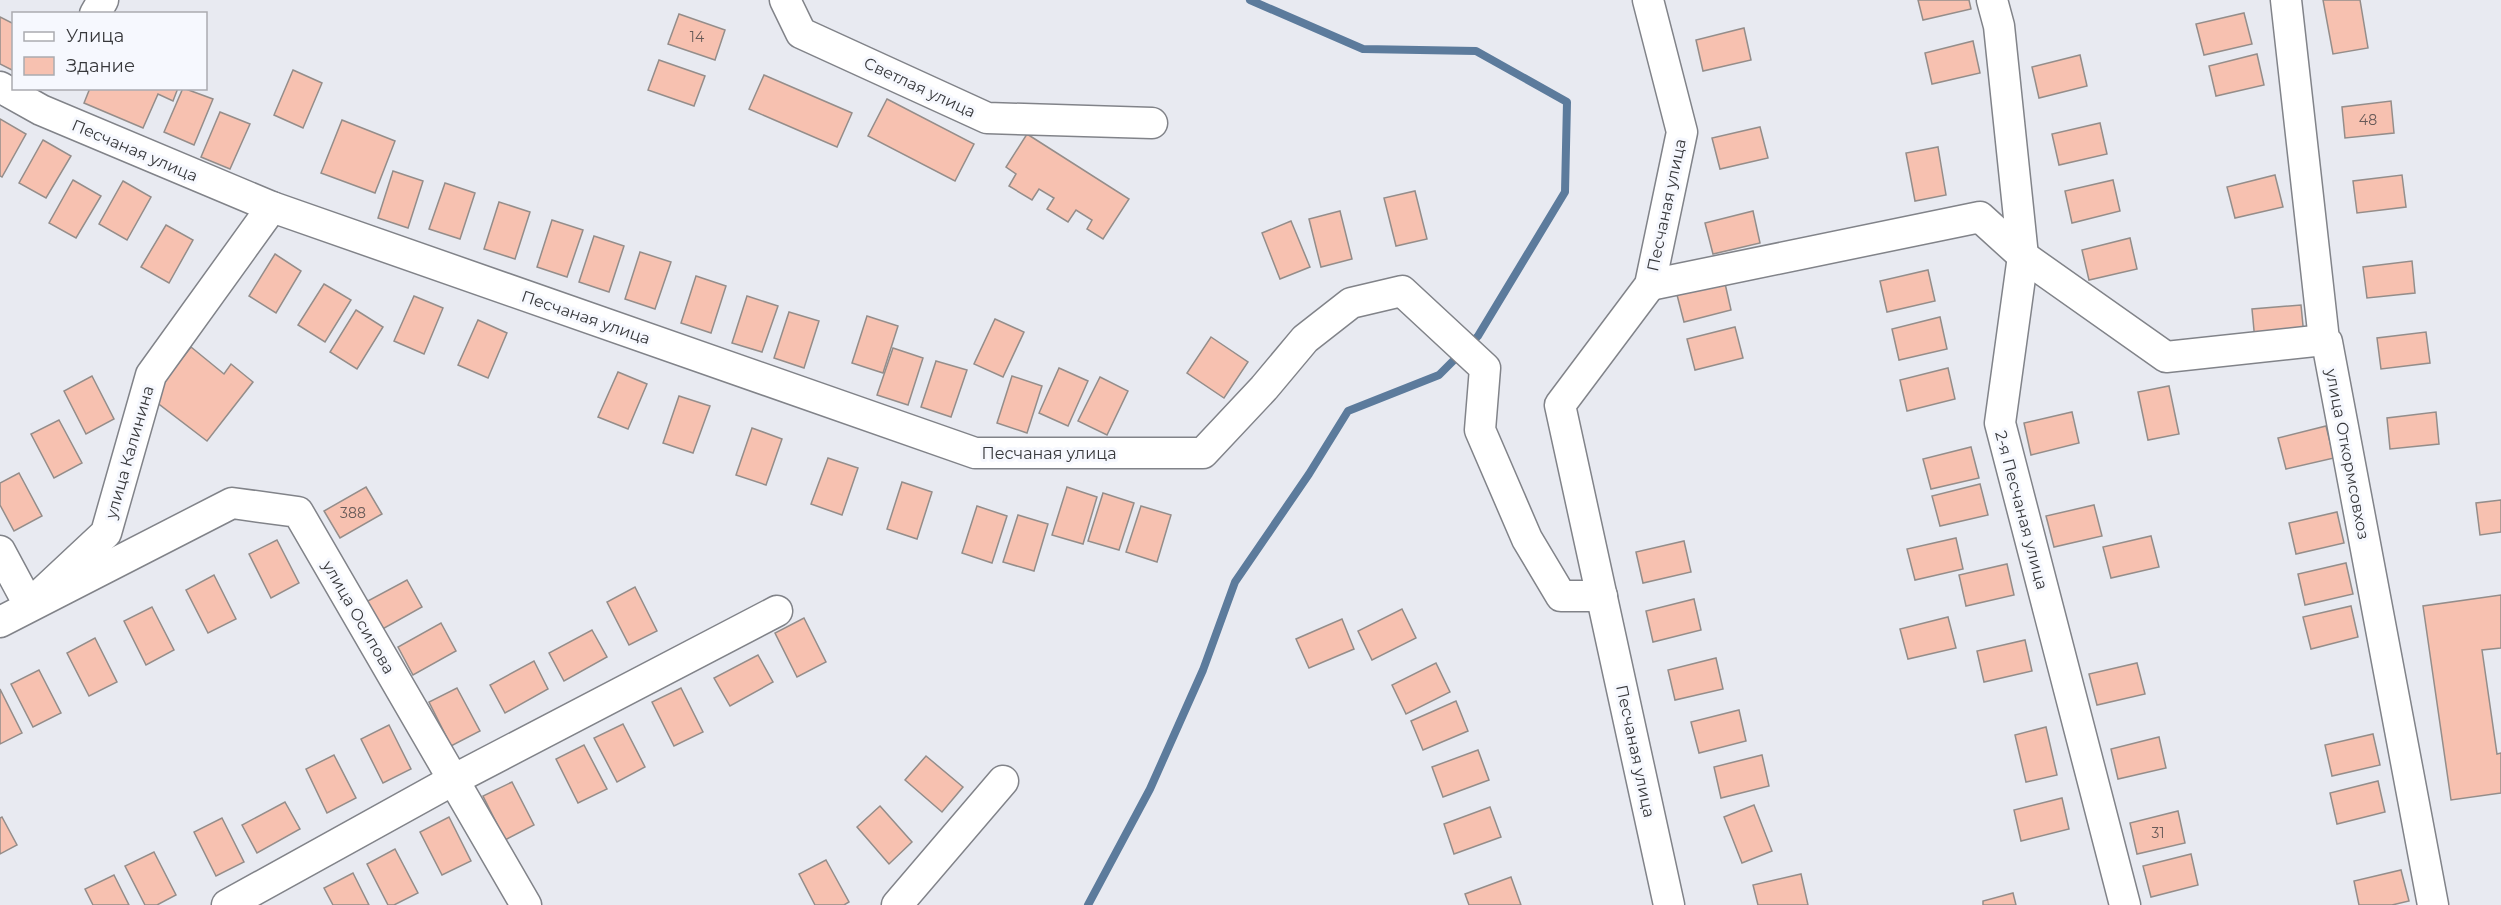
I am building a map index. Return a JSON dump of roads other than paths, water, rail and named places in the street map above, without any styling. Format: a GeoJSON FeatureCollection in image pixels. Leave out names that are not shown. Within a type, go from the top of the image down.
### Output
{"type":"FeatureCollection","features":[{"type":"Feature","properties":{"kind":"street","name":"Светлая улица"},"geometry":{"type":"LineString","coordinates":[[785,0],[801,33],[987,118],[1152,123]]}},
{"type":"Feature","properties":{"kind":"street","name":"Песчаная улица"},"geometry":{"type":"LineString","coordinates":[[1648,0],[1682,132],[1650,285],[1560,405],[1669,905]]}},
{"type":"Feature","properties":{"kind":"street","name":"2-я Песчаная улица"},"geometry":{"type":"LineString","coordinates":[[1992,0],[1999,26],[2023,256],[2000,423],[2125,905]]}},
{"type":"Feature","properties":{"kind":"street","name":"улица Откормсовхоз"},"geometry":{"type":"LineString","coordinates":[[2286,0],[2324,340],[2327,342],[2332,365],[2433,905]]}},
{"type":"Feature","properties":{"kind":"street","name":"Песчаная улица"},"geometry":{"type":"LineString","coordinates":[[0,87],[47,99],[272,207],[975,453],[1203,453],[1264,388],[1305,339],[1351,303],[1402,291],[1485,368],[1480,430],[1527,539],[1561,596],[1602,596]]}},
{"type":"Feature","properties":{"kind":"street","name":"улица Калинина"},"geometry":{"type":"LineString","coordinates":[[29,605],[106,533],[152,375],[272,207]]}},
{"type":"Feature","properties":{"kind":"street"},"geometry":{"type":"LineString","coordinates":[[1650,285],[1980,217],[2023,256],[2166,357],[2324,340]]}},
{"type":"Feature","properties":{"kind":"street","name":"улица Калинина"},"geometry":{"type":"LineString","coordinates":[[0,622],[29,605],[232,503]]}},
{"type":"Feature","properties":{"kind":"street","name":"улица Осипова"},"geometry":{"type":"LineString","coordinates":[[232,503],[298,512],[526,905]]}},
{"type":"Feature","properties":{"kind":"street"},"geometry":{"type":"LineString","coordinates":[[0,551],[29,605]]}},
{"type":"Feature","properties":{"kind":"street"},"geometry":{"type":"LineString","coordinates":[[227,905],[453,780],[777,611]]}},
{"type":"Feature","properties":{"kind":"street"},"geometry":{"type":"LineString","coordinates":[[897,905],[1003,781]]}},
{"type":"Feature","properties":{"kind":"waterway"},"geometry":{"type":"LineString","coordinates":[[1250,0],[1363,49],[1476,51],[1567,102],[1565,192],[1478,336],[1469,345]]}},
{"type":"Feature","properties":{"kind":"waterway"},"geometry":{"type":"LineString","coordinates":[[1088,905],[1150,789],[1203,670],[1235,582],[1309,474],[1348,411],[1439,375],[1460,354]]}}]}
